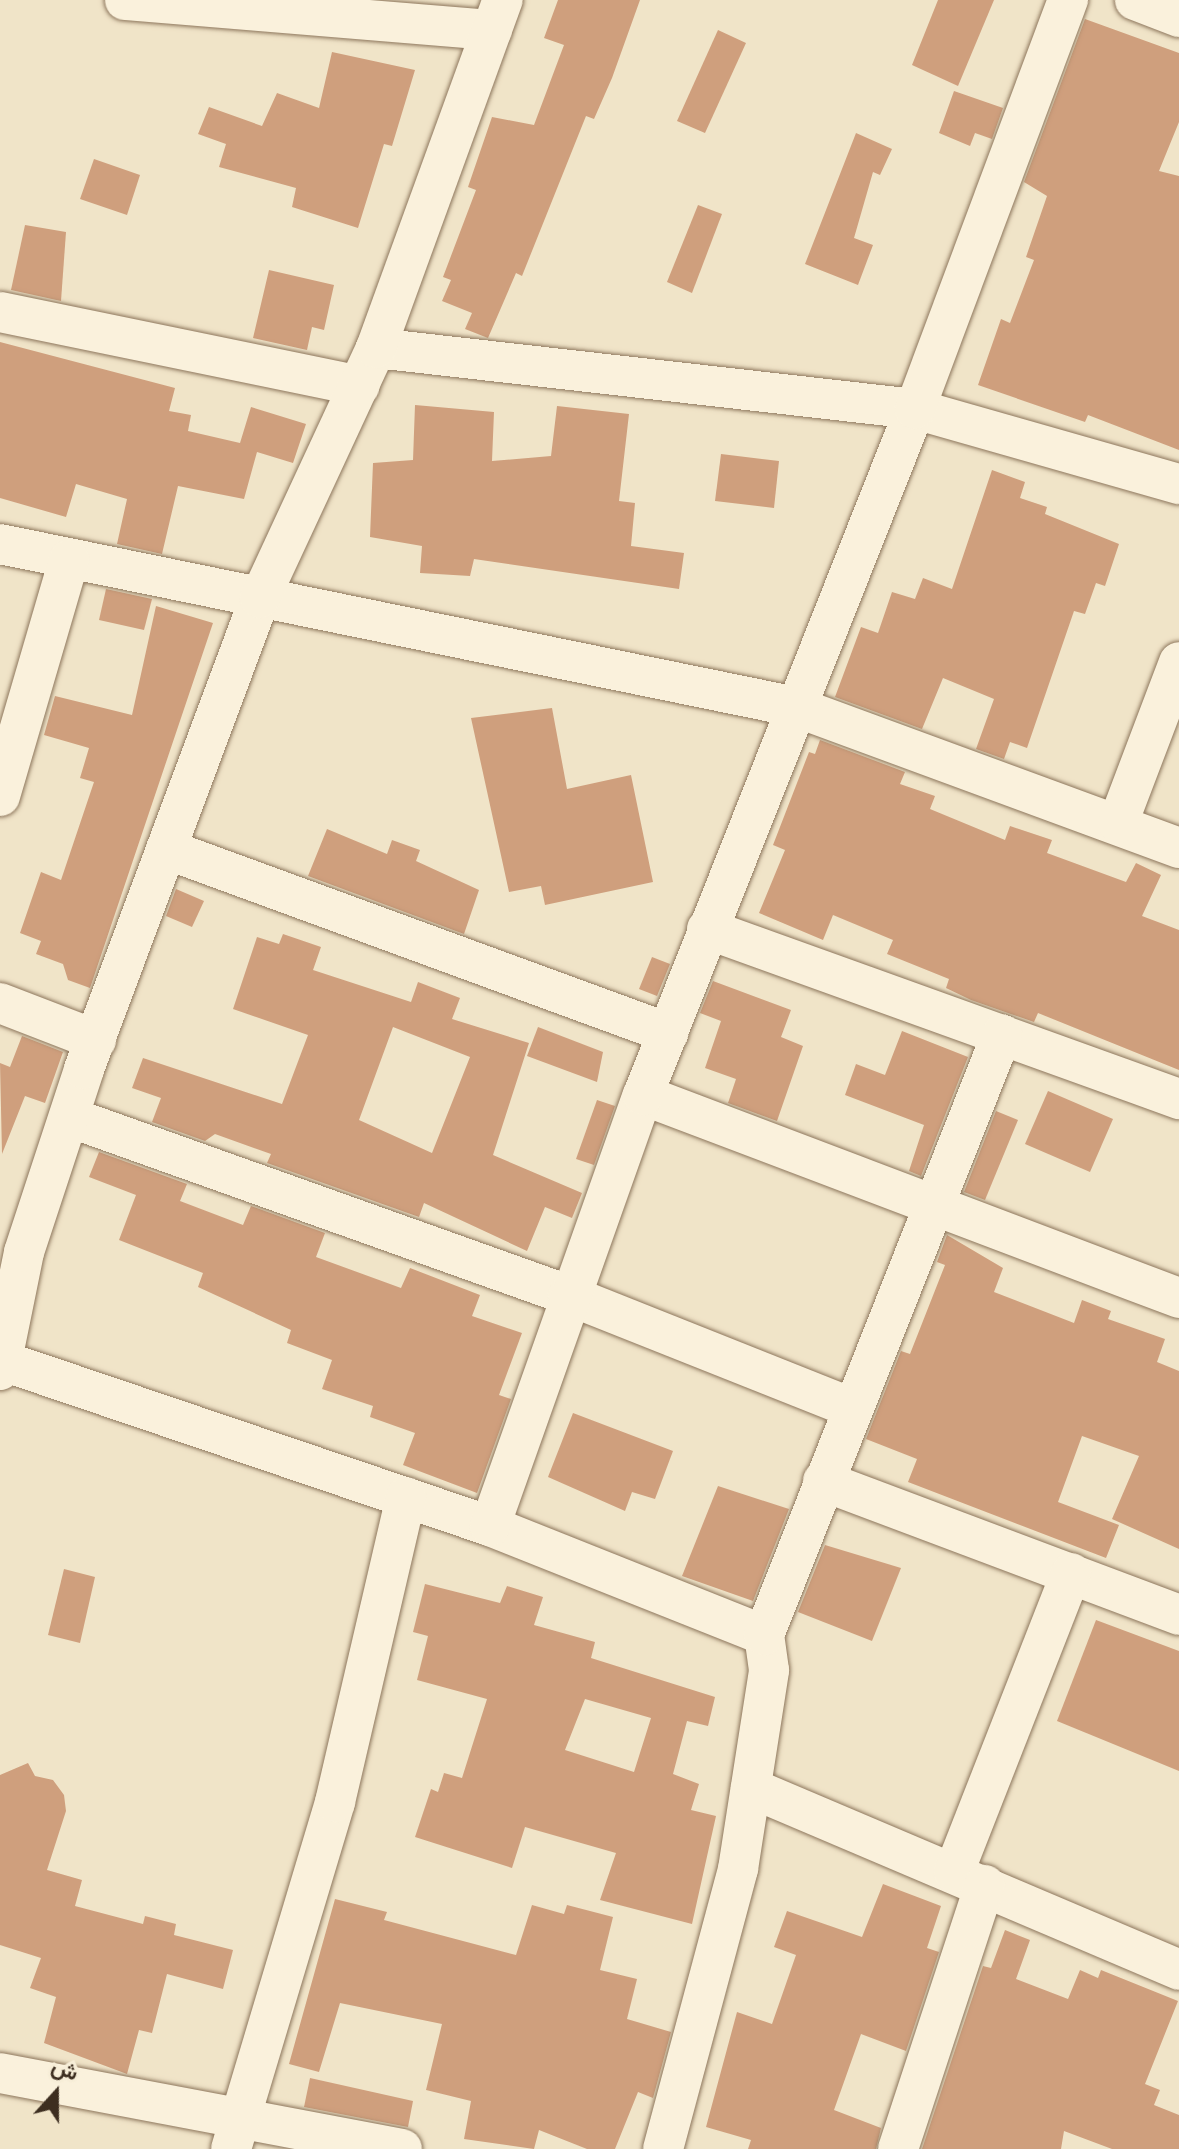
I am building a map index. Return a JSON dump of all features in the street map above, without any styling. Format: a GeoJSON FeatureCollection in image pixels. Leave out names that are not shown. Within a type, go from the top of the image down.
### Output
{"type":"FeatureCollection","features":[{"type":"Feature","properties":{"kind":"street"},"geometry":{"type":"LineString","coordinates":[[125,0],[498,15],[376,348],[260,598],[166,849],[96,1040],[24,1252],[1,1364],[490,1526],[764,1635]]}},
{"type":"Feature","properties":{"kind":"street"},"geometry":{"type":"LineString","coordinates":[[490,1526],[568,1295],[643,1095],[915,409],[1068,0]]}},
{"type":"Feature","properties":{"kind":"street"},"geometry":{"type":"LineString","coordinates":[[1135,0],[1179,17]]}},
{"type":"Feature","properties":{"kind":"street"},"geometry":{"type":"LineString","coordinates":[[0,312],[359,386]]}},
{"type":"Feature","properties":{"kind":"street"},"geometry":{"type":"LineString","coordinates":[[376,348],[915,409],[1179,484]]}},
{"type":"Feature","properties":{"kind":"street"},"geometry":{"type":"LineString","coordinates":[[0,544],[796,707],[1179,848]]}},
{"type":"Feature","properties":{"kind":"street"},"geometry":{"type":"LineString","coordinates":[[3,778],[69,560]]}},
{"type":"Feature","properties":{"kind":"street"},"geometry":{"type":"LineString","coordinates":[[1118,823],[1179,662]]}},
{"type":"Feature","properties":{"kind":"street"},"geometry":{"type":"LineString","coordinates":[[166,849],[668,1033]]}},
{"type":"Feature","properties":{"kind":"street"},"geometry":{"type":"LineString","coordinates":[[707,929],[1179,1099]]}},
{"type":"Feature","properties":{"kind":"street"},"geometry":{"type":"LineString","coordinates":[[0,1003],[96,1040]]}},
{"type":"Feature","properties":{"kind":"street"},"geometry":{"type":"LineString","coordinates":[[663,2149],[717,1954],[751,1788],[769,1670],[764,1635],[1002,1034]]}},
{"type":"Feature","properties":{"kind":"street"},"geometry":{"type":"LineString","coordinates":[[643,1095],[1179,1298]]}},
{"type":"Feature","properties":{"kind":"street"},"geometry":{"type":"LineString","coordinates":[[69,1117],[568,1295],[852,1408]]}},
{"type":"Feature","properties":{"kind":"street"},"geometry":{"type":"LineString","coordinates":[[823,1481],[1179,1615]]}},
{"type":"Feature","properties":{"kind":"street"},"geometry":{"type":"LineString","coordinates":[[234,2132],[335,1802],[406,1497]]}},
{"type":"Feature","properties":{"kind":"street"},"geometry":{"type":"LineString","coordinates":[[898,2149],[969,1879],[1071,1573]]}},
{"type":"Feature","properties":{"kind":"street"},"geometry":{"type":"LineString","coordinates":[[751,1788],[1177,1963]]}},
{"type":"Feature","properties":{"kind":"street"},"geometry":{"type":"LineString","coordinates":[[0,2073],[234,2132],[402,2149]]}},
{"type":"Feature","properties":{"kind":"building"},"geometry":{"type":"Polygon","coordinates":[[[558,0],[640,0],[594,119],[586,116],[522,276],[516,273],[488,338],[465,329],[472,313],[442,301],[451,280],[443,277],[476,190],[468,187],[492,117],[534,125],[564,45],[544,38],[558,0]]]}},
{"type":"Feature","properties":{"kind":"building"},"geometry":{"type":"Polygon","coordinates":[[[938,0],[994,0],[958,86],[912,65],[938,0]]]}},
{"type":"Feature","properties":{"kind":"building"},"geometry":{"type":"Polygon","coordinates":[[[1085,19],[1179,53],[1179,122],[1159,171],[1179,176],[1179,450],[1088,415],[1085,422],[978,385],[1001,319],[1010,323],[1034,260],[1026,257],[1047,196],[1024,182],[1085,19]]]}},
{"type":"Feature","properties":{"kind":"building"},"geometry":{"type":"Polygon","coordinates":[[[718,30],[746,43],[705,133],[677,121],[718,30]]]}},
{"type":"Feature","properties":{"kind":"building"},"geometry":{"type":"Polygon","coordinates":[[[332,52],[415,70],[392,146],[384,144],[358,228],[292,207],[296,188],[219,167],[226,144],[198,134],[209,107],[262,126],[277,93],[319,108],[332,52]]]}},
{"type":"Feature","properties":{"kind":"building"},"geometry":{"type":"Polygon","coordinates":[[[954,91],[1003,108],[992,139],[975,133],[970,146],[939,133],[954,91]]]}},
{"type":"Feature","properties":{"kind":"building"},"geometry":{"type":"Polygon","coordinates":[[[856,133],[892,149],[880,175],[873,172],[854,238],[873,245],[858,285],[805,264],[856,133]]]}},
{"type":"Feature","properties":{"kind":"building"},"geometry":{"type":"Polygon","coordinates":[[[94,159],[140,175],[127,215],[80,199],[94,159]]]}},
{"type":"Feature","properties":{"kind":"building"},"geometry":{"type":"Polygon","coordinates":[[[698,205],[722,214],[692,293],[667,282],[698,205]]]}},
{"type":"Feature","properties":{"kind":"building"},"geometry":{"type":"Polygon","coordinates":[[[25,225],[66,232],[61,301],[11,290],[25,225]]]}},
{"type":"Feature","properties":{"kind":"building"},"geometry":{"type":"Polygon","coordinates":[[[269,270],[334,285],[324,330],[312,327],[307,350],[253,338],[269,270]]]}},
{"type":"Feature","properties":{"kind":"building"},"geometry":{"type":"Polygon","coordinates":[[[0,342],[175,388],[169,411],[191,415],[188,431],[240,443],[251,407],[306,424],[293,463],[257,452],[244,499],[178,486],[162,554],[117,544],[127,499],[76,484],[66,517],[0,498],[0,342]]]}},
{"type":"Feature","properties":{"kind":"building"},"geometry":{"type":"Polygon","coordinates":[[[415,405],[494,412],[492,461],[551,456],[557,406],[629,414],[619,501],[635,503],[631,546],[684,553],[679,589],[474,559],[470,576],[420,573],[422,546],[370,537],[373,463],[413,460],[415,405]]]}},
{"type":"Feature","properties":{"kind":"building"},"geometry":{"type":"Polygon","coordinates":[[[721,454],[779,461],[774,508],[715,501],[721,454]]]}},
{"type":"Feature","properties":{"kind":"building"},"geometry":{"type":"Polygon","coordinates":[[[992,470],[1025,482],[1020,498],[1047,507],[1045,514],[1119,544],[1105,586],[1096,583],[1085,614],[1074,611],[1027,748],[1010,742],[1004,759],[976,749],[994,699],[943,678],[922,729],[835,697],[861,627],[878,633],[892,592],[915,599],[923,578],[952,589],[992,470]]]}},
{"type":"Feature","properties":{"kind":"building"},"geometry":{"type":"Polygon","coordinates":[[[106,589],[152,599],[144,630],[99,620],[106,589]]]}},
{"type":"Feature","properties":{"kind":"building"},"geometry":{"type":"Polygon","coordinates":[[[156,606],[213,623],[90,988],[68,980],[63,964],[36,954],[41,941],[20,933],[41,872],[61,880],[94,782],[80,778],[89,748],[44,735],[55,696],[132,715],[156,606]]]}},
{"type":"Feature","properties":{"kind":"building"},"geometry":{"type":"Polygon","coordinates":[[[552,708],[567,789],[631,775],[653,882],[545,905],[541,886],[509,892],[471,718],[552,708]]]}},
{"type":"Feature","properties":{"kind":"building"},"geometry":{"type":"Polygon","coordinates":[[[820,740],[905,772],[900,784],[935,796],[930,809],[1005,840],[1010,826],[1052,840],[1047,853],[1126,882],[1136,863],[1161,875],[1142,916],[1179,930],[1179,1070],[1038,1013],[1034,1022],[971,1000],[946,988],[949,979],[887,954],[893,940],[833,915],[823,940],[759,913],[785,850],[773,845],[809,752],[815,754],[820,740]]]}},
{"type":"Feature","properties":{"kind":"building"},"geometry":{"type":"Polygon","coordinates":[[[327,829],[387,854],[392,840],[420,850],[416,861],[479,890],[464,934],[308,876],[327,829]]]}},
{"type":"Feature","properties":{"kind":"building"},"geometry":{"type":"Polygon","coordinates":[[[176,889],[204,901],[192,927],[166,916],[176,889]]]}},
{"type":"Feature","properties":{"kind":"building"},"geometry":{"type":"Polygon","coordinates":[[[283,934],[321,947],[313,970],[411,1002],[418,982],[460,998],[452,1019],[529,1043],[493,1155],[582,1193],[572,1218],[545,1207],[527,1251],[424,1203],[419,1217],[267,1163],[271,1154],[215,1134],[205,1141],[152,1122],[161,1098],[132,1088],[143,1058],[282,1104],[308,1035],[233,1009],[257,937],[279,944],[283,934]],[[393,1027],[359,1120],[432,1153],[470,1057],[393,1027]]]}},
{"type":"Feature","properties":{"kind":"building"},"geometry":{"type":"Polygon","coordinates":[[[652,957],[670,964],[657,996],[639,989],[652,957]]]}},
{"type":"Feature","properties":{"kind":"building"},"geometry":{"type":"Polygon","coordinates":[[[713,981],[791,1010],[781,1037],[803,1046],[777,1121],[728,1103],[736,1079],[705,1068],[721,1021],[700,1013],[713,981]]]}},
{"type":"Feature","properties":{"kind":"building"},"geometry":{"type":"Polygon","coordinates":[[[538,1027],[603,1052],[597,1082],[527,1056],[538,1027]]]}},
{"type":"Feature","properties":{"kind":"building"},"geometry":{"type":"Polygon","coordinates":[[[902,1031],[968,1057],[921,1176],[909,1171],[924,1125],[845,1095],[856,1064],[885,1075],[902,1031]]]}},
{"type":"Feature","properties":{"kind":"building"},"geometry":{"type":"Polygon","coordinates":[[[22,1036],[63,1052],[45,1103],[25,1096],[2,1154],[0,1063],[10,1067],[22,1036]]]}},
{"type":"Feature","properties":{"kind":"building"},"geometry":{"type":"Polygon","coordinates":[[[1048,1091],[1113,1119],[1090,1172],[1025,1144],[1048,1091]]]}},
{"type":"Feature","properties":{"kind":"building"},"geometry":{"type":"Polygon","coordinates":[[[597,1100],[615,1106],[594,1165],[576,1159],[597,1100]]]}},
{"type":"Feature","properties":{"kind":"building"},"geometry":{"type":"Polygon","coordinates":[[[996,1111],[1018,1120],[985,1200],[964,1192],[996,1111]]]}},
{"type":"Feature","properties":{"kind":"building"},"geometry":{"type":"Polygon","coordinates":[[[99,1152],[187,1184],[180,1201],[243,1225],[251,1206],[325,1233],[316,1257],[401,1288],[410,1268],[480,1295],[472,1316],[522,1333],[499,1395],[511,1399],[477,1493],[403,1465],[415,1433],[370,1417],[373,1406],[322,1389],[332,1360],[287,1343],[291,1330],[198,1287],[203,1273],[119,1240],[136,1195],[89,1177],[99,1152]]]}},
{"type":"Feature","properties":{"kind":"building"},"geometry":{"type":"Polygon","coordinates":[[[947,1235],[1003,1268],[994,1292],[1074,1323],[1082,1300],[1111,1311],[1108,1319],[1165,1339],[1157,1362],[1179,1371],[1179,1549],[1112,1519],[1139,1456],[1082,1436],[1058,1502],[1119,1525],[1106,1558],[908,1482],[917,1459],[866,1439],[901,1351],[910,1354],[945,1265],[937,1262],[947,1235]]]}},
{"type":"Feature","properties":{"kind":"building"},"geometry":{"type":"Polygon","coordinates":[[[573,1413],[673,1451],[655,1499],[632,1492],[625,1511],[548,1477],[573,1413]]]}},
{"type":"Feature","properties":{"kind":"building"},"geometry":{"type":"Polygon","coordinates":[[[718,1486],[789,1509],[753,1601],[682,1576],[718,1486]]]}},
{"type":"Feature","properties":{"kind":"building"},"geometry":{"type":"Polygon","coordinates":[[[825,1545],[901,1568],[872,1641],[798,1612],[825,1545]]]}},
{"type":"Feature","properties":{"kind":"building"},"geometry":{"type":"Polygon","coordinates":[[[64,1569],[95,1577],[80,1643],[48,1635],[64,1569]]]}},
{"type":"Feature","properties":{"kind":"building"},"geometry":{"type":"Polygon","coordinates":[[[425,1584],[500,1603],[507,1586],[543,1597],[534,1625],[595,1642],[591,1658],[715,1697],[708,1726],[687,1721],[673,1774],[699,1784],[691,1810],[716,1816],[692,1924],[600,1900],[616,1853],[525,1827],[512,1868],[415,1837],[431,1789],[438,1792],[444,1773],[462,1778],[487,1699],[417,1680],[428,1636],[413,1632],[425,1584]],[[585,1699],[565,1750],[634,1772],[651,1718],[585,1699]]]}},
{"type":"Feature","properties":{"kind":"building"},"geometry":{"type":"Polygon","coordinates":[[[1096,1620],[1179,1651],[1179,1771],[1057,1721],[1096,1620]]]}},
{"type":"Feature","properties":{"kind":"building"},"geometry":{"type":"Polygon","coordinates":[[[28,1763],[35,1776],[53,1780],[64,1795],[66,1811],[47,1870],[82,1880],[75,1906],[143,1924],[145,1916],[176,1924],[174,1935],[233,1950],[223,1989],[167,1974],[152,2033],[139,2030],[127,2074],[44,2043],[56,1997],[30,1988],[41,1958],[0,1945],[0,1775],[28,1763]]]}},
{"type":"Feature","properties":{"kind":"building"},"geometry":{"type":"Polygon","coordinates":[[[883,1884],[941,1906],[927,1948],[939,1952],[906,2051],[861,2034],[834,2110],[881,2128],[876,2149],[748,2149],[751,2140],[706,2127],[737,2012],[772,2024],[796,1955],[774,1947],[787,1911],[862,1937],[883,1884]]]}},
{"type":"Feature","properties":{"kind":"building"},"geometry":{"type":"Polygon","coordinates":[[[335,1899],[387,1912],[384,1920],[516,1955],[532,1905],[564,1914],[567,1905],[613,1917],[600,1970],[637,1979],[627,2019],[671,2032],[653,2098],[638,2092],[615,2149],[587,2149],[539,2130],[534,2149],[464,2139],[471,2101],[426,2090],[442,2024],[340,2003],[319,2072],[289,2064],[335,1899]]]}},
{"type":"Feature","properties":{"kind":"building"},"geometry":{"type":"Polygon","coordinates":[[[1005,1930],[1030,1940],[1016,1979],[1068,1999],[1080,1970],[1098,1978],[1101,1970],[1178,2001],[1145,2084],[1160,2090],[1154,2105],[1179,2115],[1179,2149],[1112,2149],[1064,2131],[1061,2149],[922,2149],[983,1966],[991,1968],[1005,1930]]]}},
{"type":"Feature","properties":{"kind":"building"},"geometry":{"type":"Polygon","coordinates":[[[310,2078],[413,2101],[408,2127],[304,2107],[310,2078]]]}}]}
